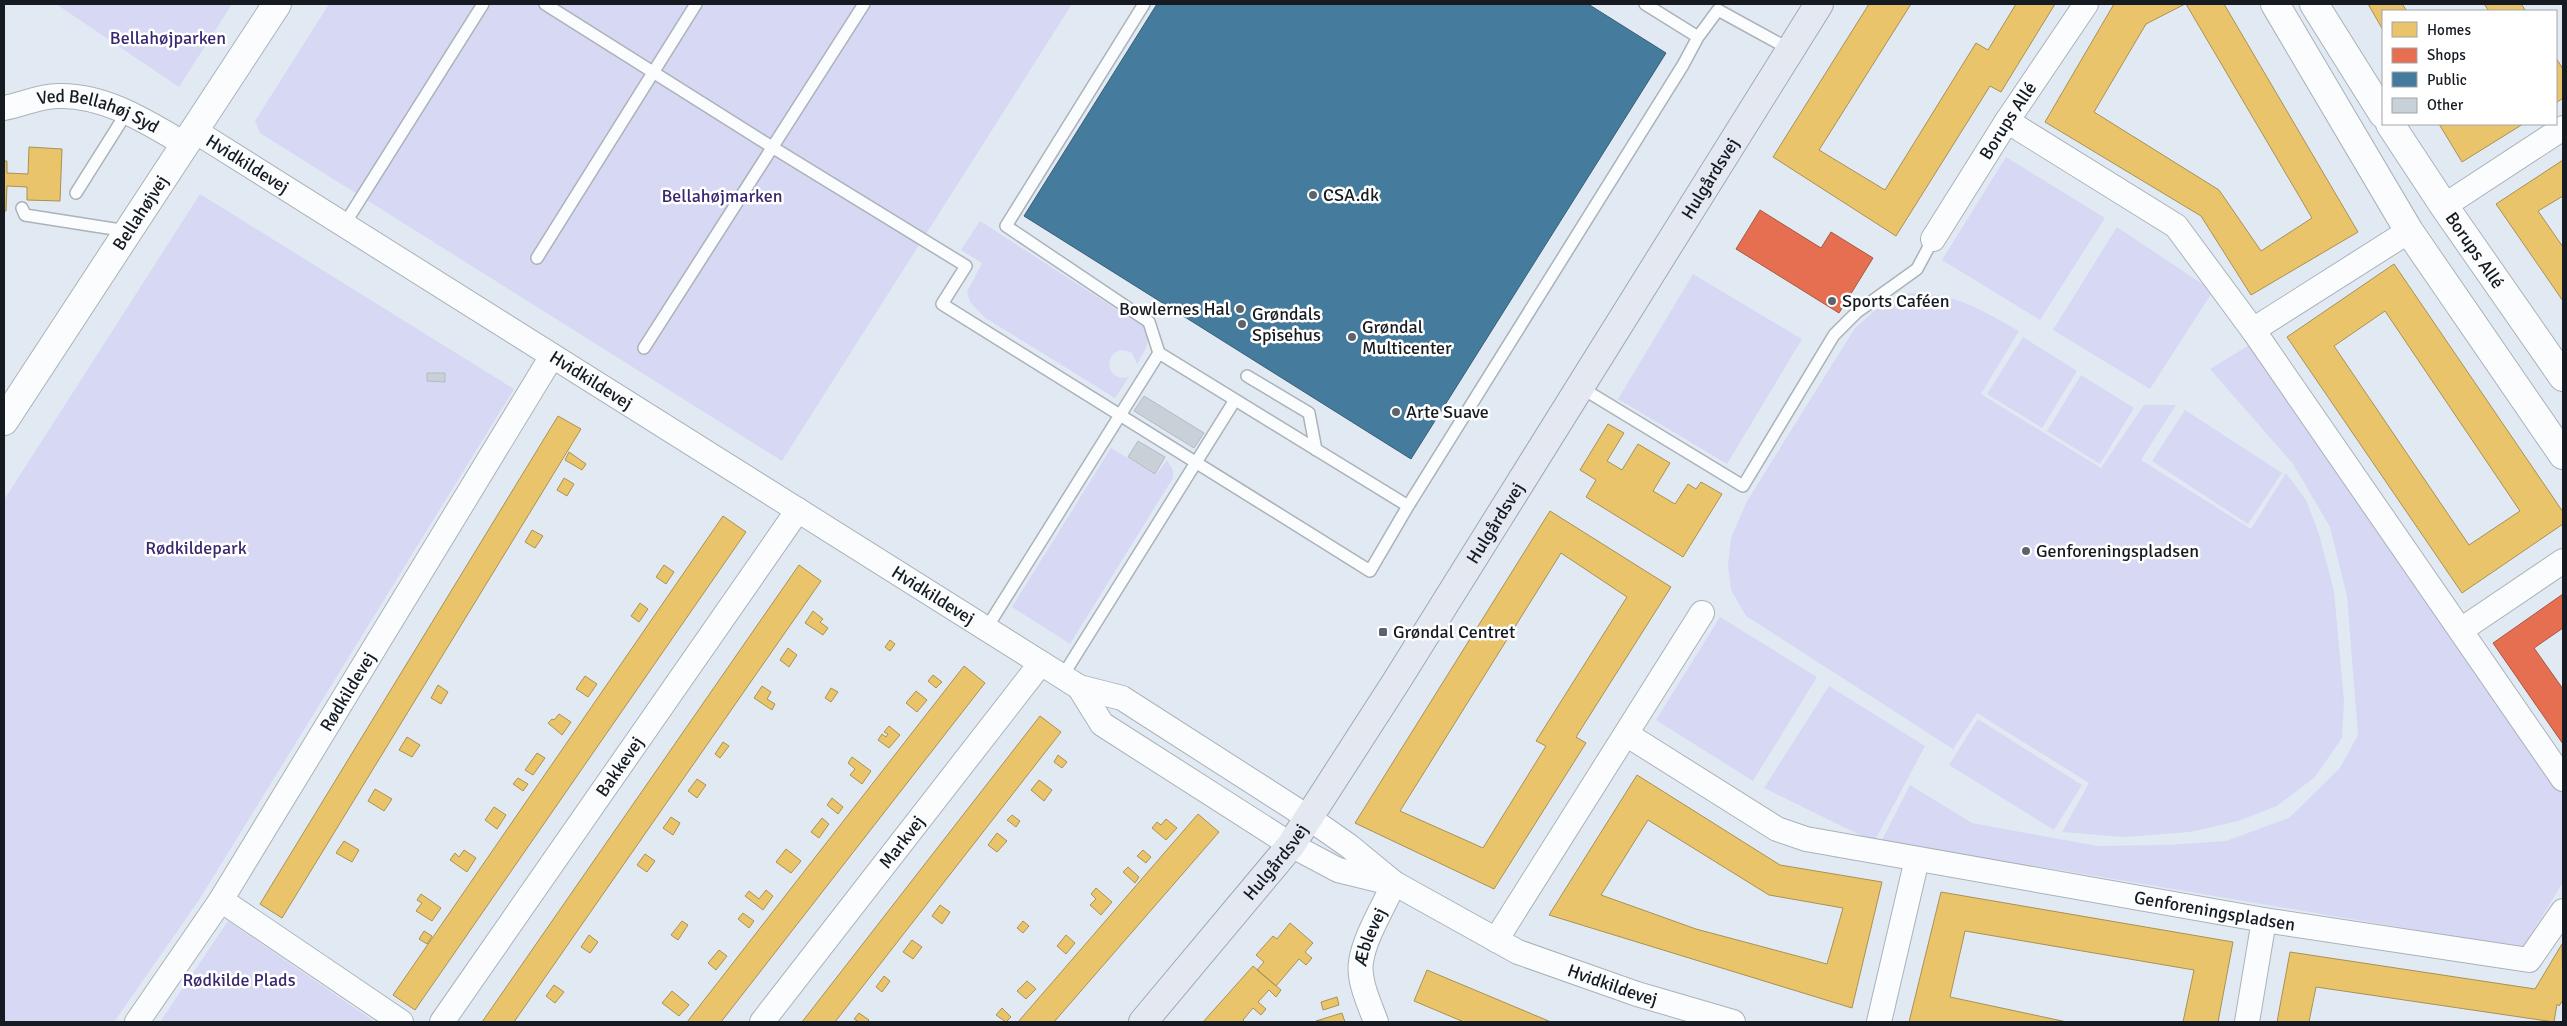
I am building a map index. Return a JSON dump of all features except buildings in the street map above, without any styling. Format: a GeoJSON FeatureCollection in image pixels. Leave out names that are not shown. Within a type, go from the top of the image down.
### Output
{"type":"FeatureCollection","features":[{"type":"Feature","properties":{"kind":"main road","name":"Hulgårdsvej"},"geometry":{"type":"LineString","coordinates":[[1143,1022],[1291,845],[1309,818],[1819,4]]}},
{"type":"Feature","properties":{"kind":"street","name":"Bellahøjvej"},"geometry":{"type":"LineString","coordinates":[[4,421],[277,4]]}},
{"type":"Feature","properties":{"kind":"street","name":"Borups Allé"},"geometry":{"type":"LineString","coordinates":[[1933,239],[2007,121],[2086,4]]}},
{"type":"Feature","properties":{"kind":"street"},"geometry":{"type":"LineString","coordinates":[[2275,4],[2409,231],[2563,455]]}},
{"type":"Feature","properties":{"kind":"street"},"geometry":{"type":"LineString","coordinates":[[2314,4],[2382,112]]}},
{"type":"Feature","properties":{"kind":"street","name":"Ved Bellahøj Syd"},"geometry":{"type":"LineString","coordinates":[[4,108],[55,95],[81,98],[127,112],[191,138]]}},
{"type":"Feature","properties":{"kind":"street"},"geometry":{"type":"LineString","coordinates":[[2007,121],[2176,226],[2253,330],[2563,779]]}},
{"type":"Feature","properties":{"kind":"street","name":"Borups Allé"},"geometry":{"type":"LineString","coordinates":[[2391,125],[2444,206],[2563,377]]}},
{"type":"Feature","properties":{"kind":"street"},"geometry":{"type":"LineString","coordinates":[[2444,206],[2563,128]]}},
{"type":"Feature","properties":{"kind":"street","name":"Hvidkildevej"},"geometry":{"type":"LineString","coordinates":[[191,138],[344,225],[1071,682],[1122,698],[1309,818],[1349,846],[1394,883],[1527,956],[1637,994],[1733,1022]]}},
{"type":"Feature","properties":{"kind":"street"},"geometry":{"type":"LineString","coordinates":[[2253,330],[2409,231]]}},
{"type":"Feature","properties":{"kind":"street","name":"Rødkildevej"},"geometry":{"type":"LineString","coordinates":[[137,1022],[221,900],[552,356]]}},
{"type":"Feature","properties":{"kind":"street","name":"Bakkevej"},"geometry":{"type":"LineString","coordinates":[[442,1022],[798,510]]}},
{"type":"Feature","properties":{"kind":"street"},"geometry":{"type":"LineString","coordinates":[[2461,630],[2563,561]]}},
{"type":"Feature","properties":{"kind":"street"},"geometry":{"type":"LineString","coordinates":[[1496,940],[1702,613]]}},
{"type":"Feature","properties":{"kind":"street","name":"Markvej"},"geometry":{"type":"LineString","coordinates":[[762,1022],[1041,663]]}},
{"type":"Feature","properties":{"kind":"street","name":"Hvidkildevej"},"geometry":{"type":"LineString","coordinates":[[1071,682],[1102,724],[1291,845],[1338,870],[1394,883]]}},
{"type":"Feature","properties":{"kind":"street","name":"Genforeningspladsen"},"geometry":{"type":"LineString","coordinates":[[1626,734],[1777,829],[1806,839],[2264,920],[2529,960],[2563,911]]}},
{"type":"Feature","properties":{"kind":"street"},"geometry":{"type":"LineString","coordinates":[[1879,1022],[1917,859]]}},
{"type":"Feature","properties":{"kind":"street","name":"Æblevej"},"geometry":{"type":"LineString","coordinates":[[1376,1022],[1364,987],[1360,963],[1366,945],[1394,883]]}},
{"type":"Feature","properties":{"kind":"street"},"geometry":{"type":"LineString","coordinates":[[221,900],[401,1022]]}},
{"type":"Feature","properties":{"kind":"street"},"geometry":{"type":"LineString","coordinates":[[2247,1022],[2264,920]]}},
{"type":"Feature","properties":{"kind":"lane"},"geometry":{"type":"LineString","coordinates":[[344,225],[483,4]]}},
{"type":"Feature","properties":{"kind":"lane"},"geometry":{"type":"LineString","coordinates":[[545,4],[966,266],[942,304],[1370,571],[1408,506],[1684,65],[1698,37],[1718,10],[1791,50]]}},
{"type":"Feature","properties":{"kind":"lane"},"geometry":{"type":"LineString","coordinates":[[538,258],[696,4]]}},
{"type":"Feature","properties":{"kind":"lane"},"geometry":{"type":"LineString","coordinates":[[644,348],[864,4]]}},
{"type":"Feature","properties":{"kind":"lane"},"geometry":{"type":"LineString","coordinates":[[1144,4],[1006,226],[1149,322],[1158,353],[1408,506]]}},
{"type":"Feature","properties":{"kind":"lane"},"geometry":{"type":"LineString","coordinates":[[1645,4],[1698,37]]}},
{"type":"Feature","properties":{"kind":"lane"},"geometry":{"type":"LineString","coordinates":[[76,193],[127,112]]}},
{"type":"Feature","properties":{"kind":"lane"},"geometry":{"type":"LineString","coordinates":[[22,208],[25,215],[129,231]]}},
{"type":"Feature","properties":{"kind":"lane"},"geometry":{"type":"LineString","coordinates":[[1580,387],[1743,486],[1834,335],[1857,312],[1917,269],[1933,239]]}},
{"type":"Feature","properties":{"kind":"lane","name":"Hvidkildevej"},"geometry":{"type":"LineString","coordinates":[[986,629],[1158,353]]}},
{"type":"Feature","properties":{"kind":"lane"},"geometry":{"type":"LineString","coordinates":[[1247,376],[1309,413],[1316,450]]}},
{"type":"Feature","properties":{"kind":"lane"},"geometry":{"type":"LineString","coordinates":[[1071,682],[1196,463],[1235,400]]}},
{"type":"Feature","properties":{"kind":"green space","name":"Bellahøjparken"},"geometry":{"type":"Polygon","coordinates":[[[56,4],[232,4],[179,87],[56,4]]]}},
{"type":"Feature","properties":{"kind":"green space","name":"Bellahøjmarken"},"geometry":{"type":"Polygon","coordinates":[[[329,4],[1072,4],[782,461],[260,133],[255,121],[329,4]]]}},
{"type":"Feature","properties":{"kind":"green space"},"geometry":{"type":"Polygon","coordinates":[[[2006,157],[2105,218],[2040,320],[1942,260],[2006,157]]]}},
{"type":"Feature","properties":{"kind":"green space","name":"Rødkildepark"},"geometry":{"type":"Polygon","coordinates":[[[200,194],[514,389],[199,900],[114,1022],[4,1022],[4,500],[200,194]]]}},
{"type":"Feature","properties":{"kind":"green space"},"geometry":{"type":"Polygon","coordinates":[[[980,221],[1144,327],[1147,332],[1148,341],[1137,364],[1132,353],[1123,350],[1116,352],[1112,356],[1110,369],[1113,374],[1120,377],[1129,377],[1115,398],[984,317],[970,302],[967,292],[982,263],[961,250],[980,221]]]}},
{"type":"Feature","properties":{"kind":"green space"},"geometry":{"type":"Polygon","coordinates":[[[2117,227],[2213,291],[2150,389],[2053,330],[2117,227]]]}},
{"type":"Feature","properties":{"kind":"green space"},"geometry":{"type":"Polygon","coordinates":[[[1693,274],[1802,339],[1727,464],[1618,399],[1693,274]]]}},
{"type":"Feature","properties":{"kind":"green space","name":"Genforeningspladsen"},"geometry":{"type":"Polygon","coordinates":[[[1909,293],[1954,299],[1979,309],[2019,331],[1981,394],[2101,468],[2144,405],[2176,405],[2141,460],[2251,529],[2286,473],[2306,500],[2318,531],[2334,591],[2344,701],[2342,738],[2315,777],[2277,806],[2238,821],[2190,832],[2124,837],[2062,832],[2089,783],[1977,713],[1953,749],[1746,616],[1731,590],[1728,565],[1731,538],[1747,501],[1855,328],[1885,302],[1909,293]]]}},
{"type":"Feature","properties":{"kind":"green space"},"geometry":{"type":"Polygon","coordinates":[[[2023,337],[2077,371],[2042,428],[1987,394],[2023,337]]]}},
{"type":"Feature","properties":{"kind":"green space"},"geometry":{"type":"Polygon","coordinates":[[[2251,344],[2563,790],[2563,882],[2523,948],[1882,840],[1910,785],[1972,823],[2097,846],[2168,845],[2226,841],[2289,818],[2340,768],[2358,735],[2347,596],[2330,527],[2293,464],[2210,369],[2251,344]]]}},
{"type":"Feature","properties":{"kind":"green space"},"geometry":{"type":"Polygon","coordinates":[[[2081,375],[2134,408],[2100,464],[2047,431],[2081,375]]]}},
{"type":"Feature","properties":{"kind":"green space"},"geometry":{"type":"Polygon","coordinates":[[[2185,410],[2282,473],[2248,524],[2152,461],[2185,410]]]}},
{"type":"Feature","properties":{"kind":"green space"},"geometry":{"type":"Polygon","coordinates":[[[1111,448],[1156,475],[1167,460],[1173,470],[1173,478],[1070,644],[1012,607],[1111,448]]]}},
{"type":"Feature","properties":{"kind":"green space"},"geometry":{"type":"Polygon","coordinates":[[[1720,617],[1817,677],[1753,781],[1656,720],[1720,617]]]}},
{"type":"Feature","properties":{"kind":"green space"},"geometry":{"type":"Polygon","coordinates":[[[1829,686],[1925,746],[1874,842],[1764,788],[1829,686]]]}},
{"type":"Feature","properties":{"kind":"green space"},"geometry":{"type":"Polygon","coordinates":[[[1978,719],[2082,785],[2054,830],[1949,765],[1978,719]]]}},
{"type":"Feature","properties":{"kind":"green space","name":"Rødkilde Plads"},"geometry":{"type":"Polygon","coordinates":[[[228,921],[375,1022],[160,1022],[228,921]]]}},
{"type":"Feature","properties":{"kind":"place","name":"CSA.dk"},"geometry":{"type":"Point","coordinates":[1313,195]}},
{"type":"Feature","properties":{"kind":"place","name":"Sports Caféen"},"geometry":{"type":"Point","coordinates":[1832,301]}},
{"type":"Feature","properties":{"kind":"place","name":"Bowlernes Hal"},"geometry":{"type":"Point","coordinates":[1240,309]}},
{"type":"Feature","properties":{"kind":"place","name":"Grøndals Spisehus"},"geometry":{"type":"Point","coordinates":[1242,324]}},
{"type":"Feature","properties":{"kind":"place","name":"Grøndal Multicenter"},"geometry":{"type":"Point","coordinates":[1352,337]}},
{"type":"Feature","properties":{"kind":"place","name":"Arte Suave"},"geometry":{"type":"Point","coordinates":[1396,412]}},
{"type":"Feature","properties":{"kind":"place","name":"Genforeningspladsen"},"geometry":{"type":"Point","coordinates":[2026,551]}},
{"type":"Feature","properties":{"kind":"place","name":"Grøndal Centret"},"geometry":{"type":"Point","coordinates":[1383,632]}}]}
